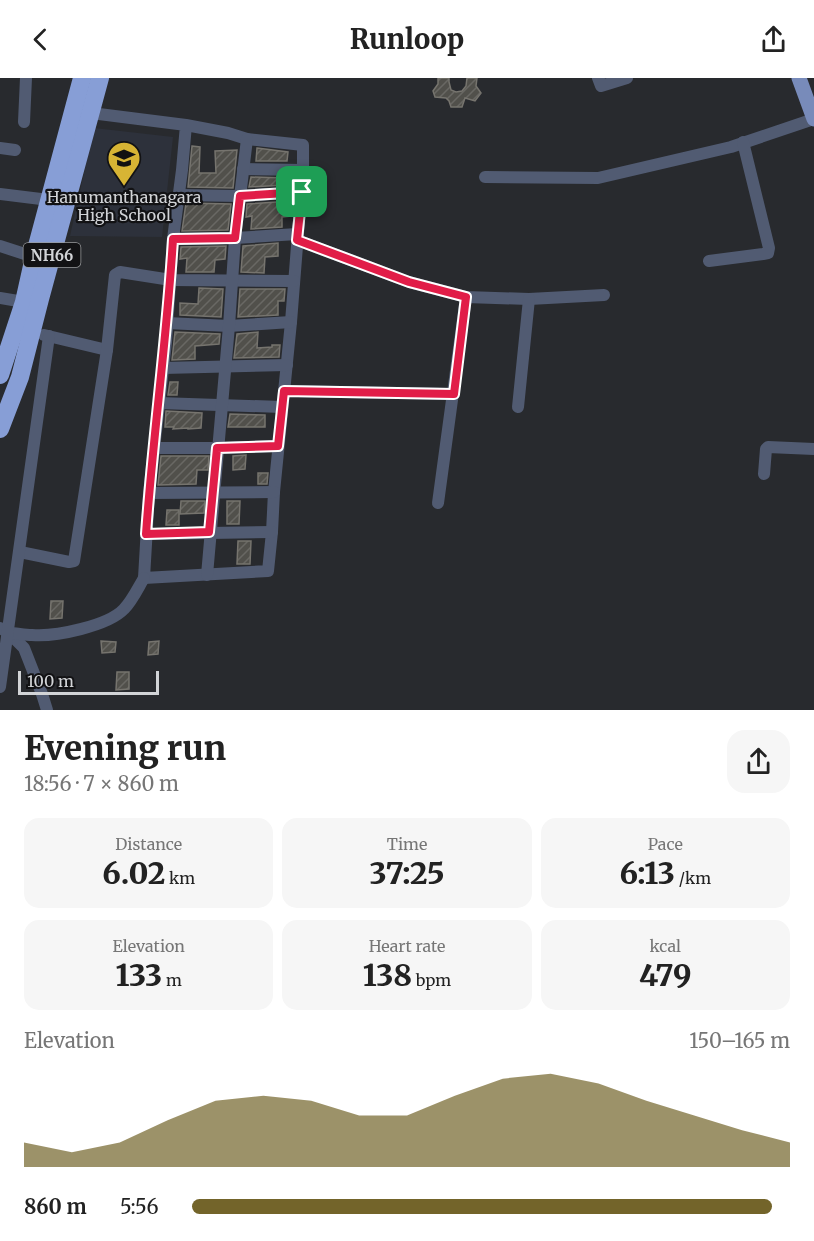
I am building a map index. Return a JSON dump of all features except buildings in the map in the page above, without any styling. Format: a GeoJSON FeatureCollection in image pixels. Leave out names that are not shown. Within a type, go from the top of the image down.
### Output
{"type":"FeatureCollection","features":[{"type":"Feature","properties":{"kind":"highway","name":"NH66"},"geometry":{"type":"LineString","coordinates":[[0,375],[24,302],[82,78]]}},
{"type":"Feature","properties":{"kind":"highway","name":"NH66"},"geometry":{"type":"LineString","coordinates":[[0,429],[20,377],[41,334],[100,78]]}},
{"type":"Feature","properties":{"kind":"main road"},"geometry":{"type":"LineString","coordinates":[[799,78],[814,119]]}},
{"type":"Feature","properties":{"kind":"street"},"geometry":{"type":"LineString","coordinates":[[24,122],[27,78]]}},
{"type":"Feature","properties":{"kind":"street"},"geometry":{"type":"LineString","coordinates":[[598,78],[602,86],[627,78]]}},
{"type":"Feature","properties":{"kind":"street"},"geometry":{"type":"LineString","coordinates":[[91,113],[186,125],[247,139],[303,145],[302,192],[268,571],[144,578]]}},
{"type":"Feature","properties":{"kind":"street"},"geometry":{"type":"LineString","coordinates":[[485,177],[598,178],[731,147],[814,119]]}},
{"type":"Feature","properties":{"kind":"street"},"geometry":{"type":"LineString","coordinates":[[4,630],[34,636],[77,630],[107,621],[124,609],[144,578],[149,493],[186,125]]}},
{"type":"Feature","properties":{"kind":"street"},"geometry":{"type":"LineString","coordinates":[[207,575],[235,238],[247,139]]}},
{"type":"Feature","properties":{"kind":"street"},"geometry":{"type":"LineString","coordinates":[[709,261],[768,253],[769,248],[743,142]]}},
{"type":"Feature","properties":{"kind":"street"},"geometry":{"type":"LineString","coordinates":[[0,148],[15,150]]}},
{"type":"Feature","properties":{"kind":"street"},"geometry":{"type":"LineString","coordinates":[[243,169],[303,170]]}},
{"type":"Feature","properties":{"kind":"street"},"geometry":{"type":"LineString","coordinates":[[178,195],[240,196],[302,192]]}},
{"type":"Feature","properties":{"kind":"street"},"geometry":{"type":"LineString","coordinates":[[0,194],[50,200]]}},
{"type":"Feature","properties":{"kind":"street"},"geometry":{"type":"LineString","coordinates":[[173,239],[297,237],[409,282],[466,297],[529,299],[604,295]]}},
{"type":"Feature","properties":{"kind":"street"},"geometry":{"type":"LineString","coordinates":[[0,246],[34,257]]}},
{"type":"Feature","properties":{"kind":"street"},"geometry":{"type":"LineString","coordinates":[[20,552],[69,562],[74,561],[107,350],[115,274],[171,280],[294,281]]}},
{"type":"Feature","properties":{"kind":"street"},"geometry":{"type":"LineString","coordinates":[[438,503],[466,297]]}},
{"type":"Feature","properties":{"kind":"street"},"geometry":{"type":"LineString","coordinates":[[0,298],[24,302]]}},
{"type":"Feature","properties":{"kind":"street"},"geometry":{"type":"LineString","coordinates":[[518,407],[529,299]]}},
{"type":"Feature","properties":{"kind":"street"},"geometry":{"type":"LineString","coordinates":[[167,323],[229,326],[291,322]]}},
{"type":"Feature","properties":{"kind":"street"},"geometry":{"type":"LineString","coordinates":[[0,687],[4,630],[20,552],[41,334],[107,350]]}},
{"type":"Feature","properties":{"kind":"street"},"geometry":{"type":"LineString","coordinates":[[163,368],[287,365]]}},
{"type":"Feature","properties":{"kind":"street"},"geometry":{"type":"LineString","coordinates":[[284,391],[454,394]]}},
{"type":"Feature","properties":{"kind":"street"},"geometry":{"type":"LineString","coordinates":[[159,403],[282,407]]}},
{"type":"Feature","properties":{"kind":"street"},"geometry":{"type":"LineString","coordinates":[[154,448],[278,446]]}},
{"type":"Feature","properties":{"kind":"street"},"geometry":{"type":"LineString","coordinates":[[765,474],[768,447],[814,449]]}},
{"type":"Feature","properties":{"kind":"street"},"geometry":{"type":"LineString","coordinates":[[149,493],[274,492]]}},
{"type":"Feature","properties":{"kind":"street"},"geometry":{"type":"LineString","coordinates":[[146,534],[272,532]]}},
{"type":"Feature","properties":{"kind":"street"},"geometry":{"type":"LineString","coordinates":[[4,630],[24,648],[47,710]]}},
{"type":"Feature","properties":{"kind":"shaded area","name":"Hanumanthanagara High School"},"geometry":{"type":"Polygon","coordinates":[[[94,128],[173,137],[162,237],[70,236],[94,128]]]}},
{"type":"Feature","properties":{"kind":"place","name":"Hanumanthanagara High School"},"geometry":{"type":"Point","coordinates":[124,187]}},
{"type":"Feature","properties":{"kind":"route"},"geometry":{"type":"LineString","coordinates":[[302,192],[297,240],[409,282],[466,297],[454,394],[284,391],[278,446],[217,448],[209,532],[146,534],[166,342],[173,239],[235,238],[240,196],[302,192]]}}]}
